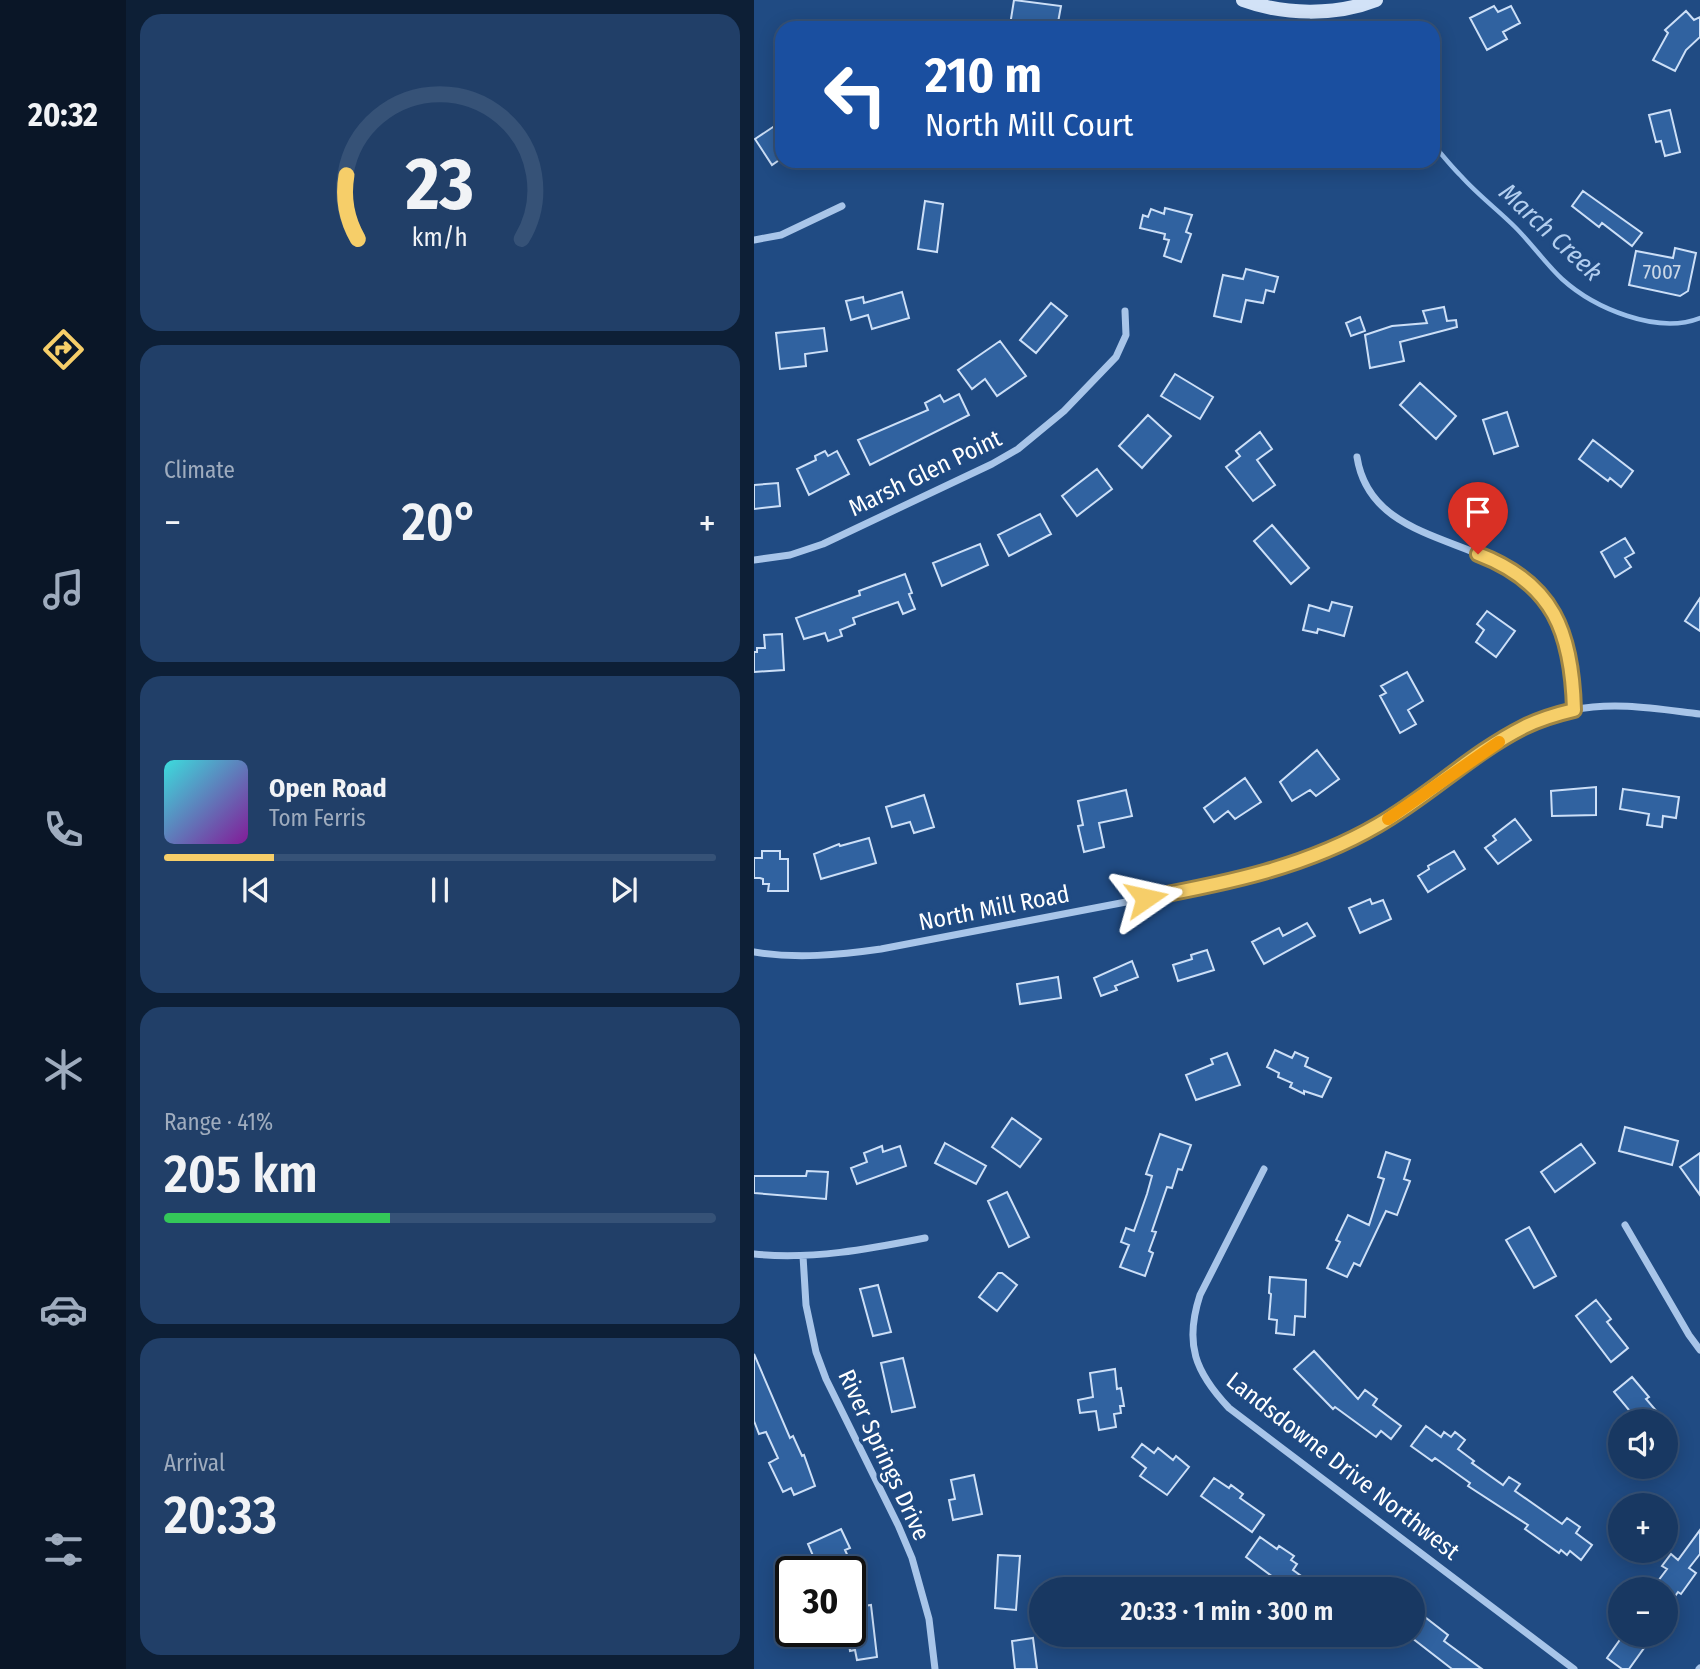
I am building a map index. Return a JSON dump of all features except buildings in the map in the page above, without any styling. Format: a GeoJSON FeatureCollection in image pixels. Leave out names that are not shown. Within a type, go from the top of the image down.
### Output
{"type":"FeatureCollection","features":[{"type":"Feature","properties":{"kind":"street"},"geometry":{"type":"LineString","coordinates":[[1243,0],[1274,8],[1306,11],[1339,9],[1376,0]]}},
{"type":"Feature","properties":{"kind":"street"},"geometry":{"type":"LineString","coordinates":[[754,240],[781,235],[842,206]]}},
{"type":"Feature","properties":{"kind":"street","name":"Marsh Glen Point"},"geometry":{"type":"LineString","coordinates":[[754,560],[790,555],[823,544],[1018,449],[1064,411],[1116,357],[1126,335],[1125,311]]}},
{"type":"Feature","properties":{"kind":"street"},"geometry":{"type":"LineString","coordinates":[[1357,457],[1365,487],[1385,510],[1428,535],[1503,564],[1525,578],[1541,594],[1554,614],[1568,647],[1574,678],[1574,710]]}},
{"type":"Feature","properties":{"kind":"street","name":"North Mill Road"},"geometry":{"type":"LineString","coordinates":[[754,953],[776,956],[839,955],[881,949],[1226,883],[1286,867],[1332,849],[1378,825],[1523,727],[1548,717],[1601,706],[1700,714]]}},
{"type":"Feature","properties":{"kind":"street","name":"Landsdowne Drive Northwest"},"geometry":{"type":"LineString","coordinates":[[1264,1169],[1195,1309],[1192,1329],[1194,1351],[1210,1388],[1229,1408],[1574,1669]]}},
{"type":"Feature","properties":{"kind":"street"},"geometry":{"type":"LineString","coordinates":[[1625,1225],[1688,1335],[1700,1350]]}},
{"type":"Feature","properties":{"kind":"street"},"geometry":{"type":"LineString","coordinates":[[754,1254],[803,1256],[865,1250],[925,1238]]}},
{"type":"Feature","properties":{"kind":"street","name":"River Springs Drive"},"geometry":{"type":"LineString","coordinates":[[803,1256],[806,1305],[816,1352],[912,1558],[929,1619],[935,1669]]}},
{"type":"Feature","properties":{"kind":"waterway","name":"March Creek"},"geometry":{"type":"LineString","coordinates":[[1440,152],[1575,290],[1608,309],[1646,321],[1665,323],[1700,318]]}},
{"type":"Feature","properties":{"kind":"slow traffic"},"geometry":{"type":"LineString","coordinates":[[1388,819],[1499,742]]}},
{"type":"Feature","properties":{"kind":"route"},"geometry":{"type":"LineString","coordinates":[[1146,898],[1226,883],[1286,867],[1332,849],[1408,806],[1474,758],[1523,727],[1574,710],[1574,678],[1568,647],[1554,614],[1541,594],[1525,578],[1503,564],[1478,554]]}}]}
